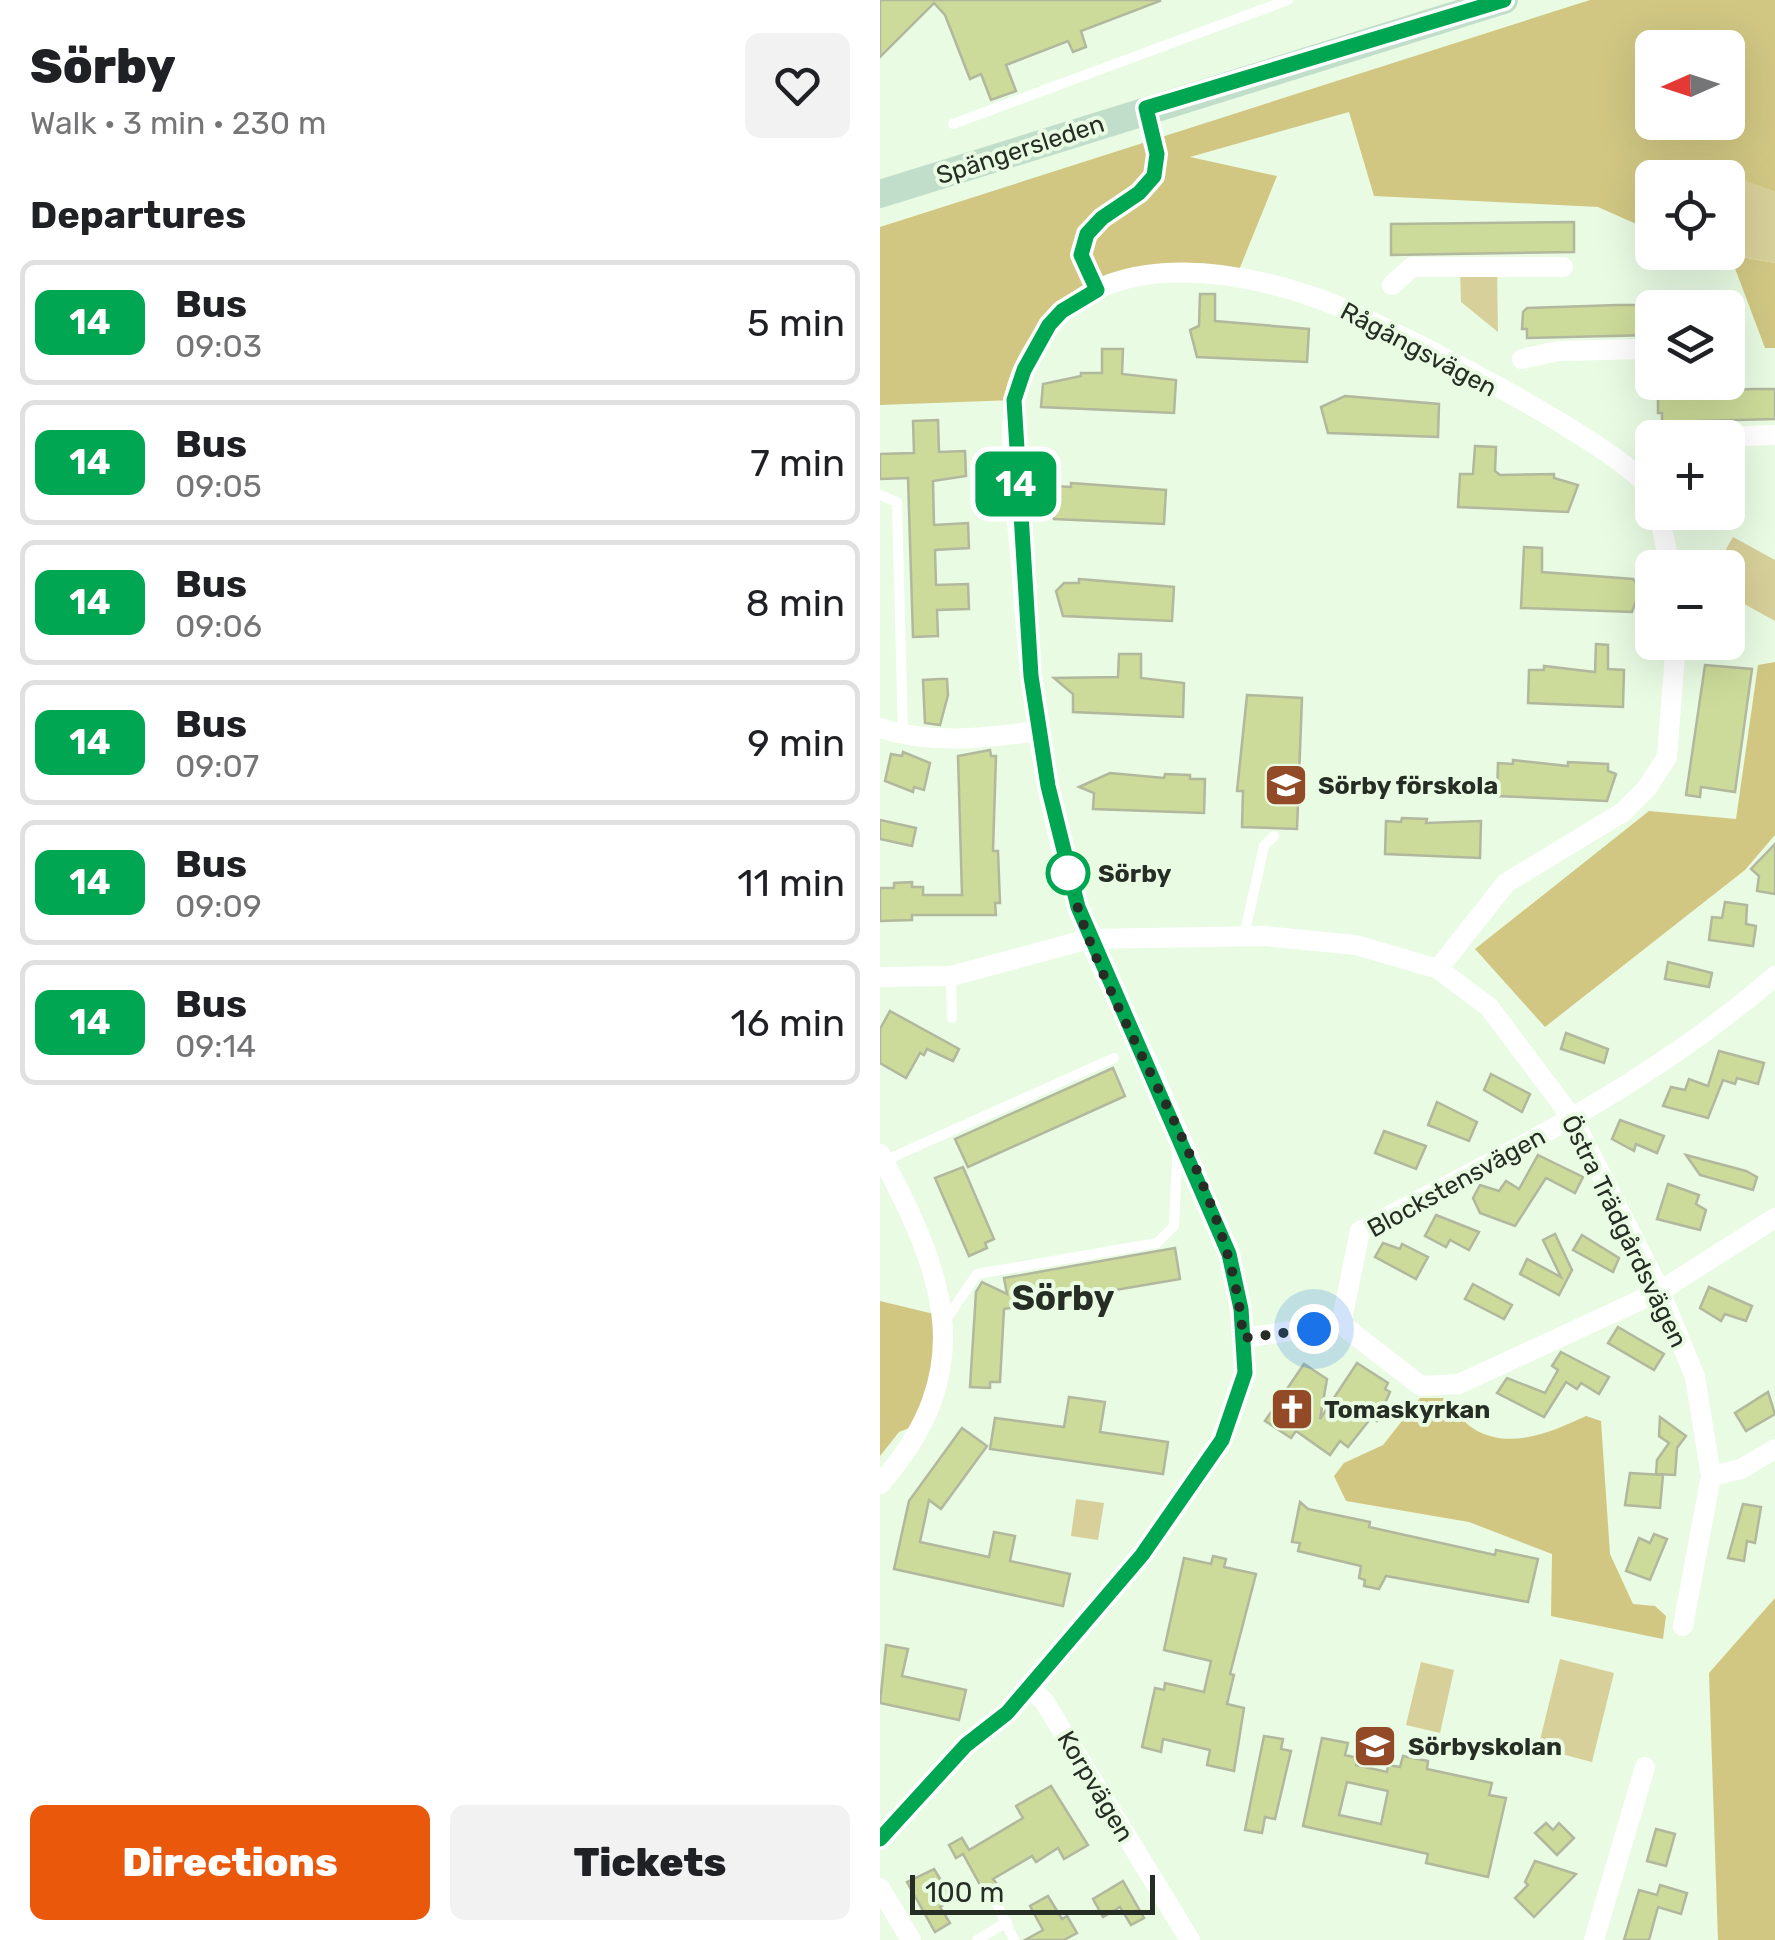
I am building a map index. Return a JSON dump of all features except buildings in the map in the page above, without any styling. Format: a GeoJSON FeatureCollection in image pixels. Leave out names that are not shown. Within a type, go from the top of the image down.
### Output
{"type":"FeatureCollection","features":[{"type":"Feature","properties":{"kind":"main road","name":"Spängersleden"},"geometry":{"type":"LineString","coordinates":[[880,194],[1471,5],[1504,0]]}},
{"type":"Feature","properties":{"kind":"street"},"geometry":{"type":"LineString","coordinates":[[1392,285],[1402,272],[1412,268],[1563,266]]}},
{"type":"Feature","properties":{"kind":"street","name":"Rågångsvägen"},"geometry":{"type":"LineString","coordinates":[[880,1839],[966,1745],[1007,1713],[1142,1555],[1214,1453],[1235,1411],[1245,1373],[1229,1254],[1089,939],[1068,873],[1038,731],[1022,570],[1014,400],[1024,370],[1049,325],[1062,311],[1097,290],[1155,273],[1194,270],[1284,286],[1356,312],[1608,452],[1635,477]]}},
{"type":"Feature","properties":{"kind":"street"},"geometry":{"type":"LineString","coordinates":[[1522,360],[1558,351],[1635,349]]}},
{"type":"Feature","properties":{"kind":"street"},"geometry":{"type":"LineString","coordinates":[[1745,436],[1775,435]]}},
{"type":"Feature","properties":{"kind":"street"},"geometry":{"type":"LineString","coordinates":[[1438,968],[1506,882],[1624,812],[1647,788],[1667,757],[1678,660]]}},
{"type":"Feature","properties":{"kind":"street"},"geometry":{"type":"LineString","coordinates":[[880,728],[945,740],[1038,731]]}},
{"type":"Feature","properties":{"kind":"street","name":"Östra Trädgårdsvägen"},"geometry":{"type":"LineString","coordinates":[[880,977],[951,976],[1089,939],[1244,936],[1356,945],[1438,968],[1489,1007],[1573,1119],[1660,1291],[1695,1377],[1711,1476],[1709,1508],[1683,1626]]}},
{"type":"Feature","properties":{"kind":"street","name":"Blockstensvägen"},"geometry":{"type":"LineString","coordinates":[[1341,1324],[1360,1231],[1573,1119],[1715,1028],[1775,976]]}},
{"type":"Feature","properties":{"kind":"street"},"geometry":{"type":"LineString","coordinates":[[880,1484],[909,1451],[940,1390],[943,1325],[936,1281],[912,1214],[882,1157]]}},
{"type":"Feature","properties":{"kind":"street"},"geometry":{"type":"LineString","coordinates":[[1243,1338],[1341,1324],[1421,1386],[1460,1384],[1660,1291],[1775,1218]]}},
{"type":"Feature","properties":{"kind":"street"},"geometry":{"type":"LineString","coordinates":[[1711,1476],[1742,1469],[1775,1448]]}},
{"type":"Feature","properties":{"kind":"street","name":"Korpvägen"},"geometry":{"type":"LineString","coordinates":[[1029,1687],[1044,1701],[1190,1940]]}},
{"type":"Feature","properties":{"kind":"street"},"geometry":{"type":"LineString","coordinates":[[1594,1940],[1645,1767]]}},
{"type":"Feature","properties":{"kind":"street"},"geometry":{"type":"LineString","coordinates":[[880,1888],[911,1940]]}},
{"type":"Feature","properties":{"kind":"lane"},"geometry":{"type":"LineString","coordinates":[[953,124],[1288,0]]}},
{"type":"Feature","properties":{"kind":"lane"},"geometry":{"type":"LineString","coordinates":[[1097,290],[1081,255],[1082,243],[1102,218],[1139,193],[1154,176],[1157,154],[1146,108]]}},
{"type":"Feature","properties":{"kind":"lane"},"geometry":{"type":"LineString","coordinates":[[880,495],[897,502],[902,735]]}},
{"type":"Feature","properties":{"kind":"lane"},"geometry":{"type":"LineString","coordinates":[[1244,936],[1264,846],[1274,836]]}},
{"type":"Feature","properties":{"kind":"lane"},"geometry":{"type":"LineString","coordinates":[[951,976],[952,1018]]}},
{"type":"Feature","properties":{"kind":"lane"},"geometry":{"type":"LineString","coordinates":[[882,1157],[1114,1058]]}},
{"type":"Feature","properties":{"kind":"lane"},"geometry":{"type":"LineString","coordinates":[[943,1325],[976,1274],[1158,1243],[1174,1226],[1178,1137]]}},
{"type":"Feature","properties":{"kind":"lane"},"geometry":{"type":"LineString","coordinates":[[994,1900],[1014,1940]]}},
{"type":"Feature","properties":{"kind":"lane"},"geometry":{"type":"LineString","coordinates":[[977,1940],[1007,1922]]}},
{"type":"Feature","properties":{"kind":"shaded area"},"geometry":{"type":"Polygon","coordinates":[[[1590,0],[1775,0],[1775,192],[1745,181],[1745,160],[1635,160],[1635,223],[1598,207],[1374,196],[1349,112],[1190,157],[1277,176],[1237,275],[1194,270],[1074,296],[1014,400],[880,405],[880,227],[1590,0]]]}},
{"type":"Feature","properties":{"kind":"shaded area"},"geometry":{"type":"Polygon","coordinates":[[[1745,180],[1775,192],[1775,263],[1745,258],[1745,180]]]}},
{"type":"Feature","properties":{"kind":"shaded area"},"geometry":{"type":"Polygon","coordinates":[[[1745,258],[1775,263],[1775,348],[1765,348],[1736,270],[1745,270],[1745,258]]]}},
{"type":"Feature","properties":{"kind":"shaded area"},"geometry":{"type":"Polygon","coordinates":[[[1460,269],[1497,269],[1498,332],[1461,302],[1460,269]]]}},
{"type":"Feature","properties":{"kind":"shaded area"},"geometry":{"type":"Polygon","coordinates":[[[1733,537],[1775,560],[1775,621],[1745,604],[1745,550],[1726,550],[1733,537]]]}},
{"type":"Feature","properties":{"kind":"shaded area"},"geometry":{"type":"Polygon","coordinates":[[[1775,662],[1775,835],[1745,870],[1545,1027],[1475,949],[1649,811],[1736,819],[1758,665],[1775,662]]]}},
{"type":"Feature","properties":{"kind":"shaded area"},"geometry":{"type":"Polygon","coordinates":[[[880,1301],[934,1314],[936,1355],[914,1426],[899,1432],[880,1456],[880,1301]]]}},
{"type":"Feature","properties":{"kind":"shaded area"},"geometry":{"type":"Polygon","coordinates":[[[1420,1398],[1443,1398],[1471,1427],[1499,1438],[1529,1437],[1586,1416],[1601,1421],[1610,1554],[1633,1604],[1655,1606],[1666,1616],[1663,1639],[1551,1616],[1552,1554],[1469,1522],[1346,1501],[1334,1476],[1344,1463],[1383,1445],[1420,1398]]]}},
{"type":"Feature","properties":{"kind":"shaded area"},"geometry":{"type":"Polygon","coordinates":[[[1076,1499],[1104,1503],[1098,1540],[1071,1536],[1076,1499]]]}},
{"type":"Feature","properties":{"kind":"shaded area"},"geometry":{"type":"Polygon","coordinates":[[[1775,1598],[1775,1940],[1718,1940],[1709,1673],[1775,1598]]]}},
{"type":"Feature","properties":{"kind":"shaded area"},"geometry":{"type":"Polygon","coordinates":[[[1560,1659],[1614,1673],[1592,1762],[1538,1748],[1560,1659]]]}},
{"type":"Feature","properties":{"kind":"shaded area"},"geometry":{"type":"Polygon","coordinates":[[[1421,1662],[1454,1670],[1440,1733],[1406,1725],[1421,1662]]]}},
{"type":"Feature","properties":{"kind":"bus line","name":"14"},"geometry":{"type":"LineString","coordinates":[[880,1839],[966,1745],[1007,1713],[1142,1555],[1222,1440],[1245,1373],[1241,1309],[1229,1254],[1147,1061],[1089,939],[1068,873],[1048,786],[1031,676],[1014,444],[1014,400],[1024,370],[1049,325],[1062,311],[1097,290],[1081,255],[1087,234],[1102,218],[1139,193],[1154,176],[1157,154],[1146,108],[1504,0]]}},
{"type":"Feature","properties":{"kind":"place","name":"Sörby förskola"},"geometry":{"type":"Point","coordinates":[1286,785]}},
{"type":"Feature","properties":{"kind":"place","name":"Sörby"},"geometry":{"type":"Point","coordinates":[1068,873]}},
{"type":"Feature","properties":{"kind":"place","name":"Tomaskyrkan"},"geometry":{"type":"Point","coordinates":[1292,1409]}},
{"type":"Feature","properties":{"kind":"place","name":"Sörbyskolan"},"geometry":{"type":"Point","coordinates":[1375,1746]}},
{"type":"Feature","properties":{"kind":"district","name":"Sörby"},"geometry":{"type":"Point","coordinates":[1063,1298]}},
{"type":"Feature","properties":{"kind":"route"},"geometry":{"type":"LineString","coordinates":[[1068,873],[1089,939],[1147,1061],[1229,1254],[1243,1338],[1259,1339],[1314,1329]]}}]}
